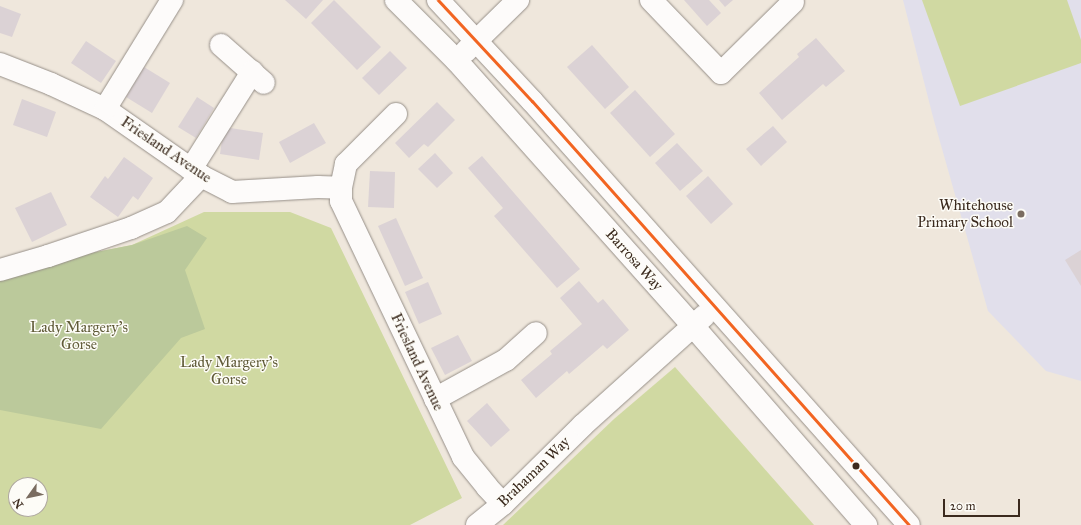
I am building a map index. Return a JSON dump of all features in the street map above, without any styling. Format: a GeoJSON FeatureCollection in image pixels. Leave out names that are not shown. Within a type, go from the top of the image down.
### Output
{"type":"FeatureCollection","features":[{"type":"Feature","properties":{"kind":"street"},"geometry":{"type":"LineString","coordinates":[[105,109],[172,0]]}},
{"type":"Feature","properties":{"kind":"street","name":"Barrosa Way"},"geometry":{"type":"LineString","coordinates":[[396,0],[456,60],[693,326],[866,525]]}},
{"type":"Feature","properties":{"kind":"street","name":"Barrosa Way"},"geometry":{"type":"LineString","coordinates":[[438,0],[477,40],[716,306],[909,525]]}},
{"type":"Feature","properties":{"kind":"street"},"geometry":{"type":"LineString","coordinates":[[456,60],[518,0]]}},
{"type":"Feature","properties":{"kind":"street"},"geometry":{"type":"LineString","coordinates":[[651,0],[721,73],[793,2]]}},
{"type":"Feature","properties":{"kind":"street"},"geometry":{"type":"LineString","coordinates":[[0,270],[131,228],[167,212],[196,172],[258,78],[221,45]]}},
{"type":"Feature","properties":{"kind":"street","name":"Friesland Avenue"},"geometry":{"type":"LineString","coordinates":[[0,64],[51,84],[105,109],[196,172],[232,192],[318,187],[341,188]]}},
{"type":"Feature","properties":{"kind":"street","name":"Friesland Avenue"},"geometry":{"type":"LineString","coordinates":[[396,114],[346,164],[341,188],[341,201],[463,457],[503,504]]}},
{"type":"Feature","properties":{"kind":"street","name":"Brahaman Way"},"geometry":{"type":"LineString","coordinates":[[477,525],[503,504],[583,425],[716,306]]}},
{"type":"Feature","properties":{"kind":"street"},"geometry":{"type":"LineString","coordinates":[[435,398],[506,360],[536,333]]}},
{"type":"Feature","properties":{"kind":"shaded area","name":"Whitehouse Primary School"},"geometry":{"type":"Polygon","coordinates":[[[903,0],[1081,0],[1081,381],[1046,371],[988,311],[933,117],[903,0]]]}},
{"type":"Feature","properties":{"kind":"green space"},"geometry":{"type":"Polygon","coordinates":[[[922,0],[1067,0],[1081,40],[1081,63],[960,106],[922,0]]]}},
{"type":"Feature","properties":{"kind":"green space","name":"Lady Margery's Gorse"},"geometry":{"type":"Polygon","coordinates":[[[204,212],[290,212],[331,228],[462,498],[410,525],[0,525],[0,271],[132,245],[204,212]]]}},
{"type":"Feature","properties":{"kind":"green space","name":"Lady Margery’s Gorse"},"geometry":{"type":"Polygon","coordinates":[[[187,226],[207,238],[185,270],[205,329],[181,338],[101,429],[0,410],[0,271],[132,245],[187,226]]]}},
{"type":"Feature","properties":{"kind":"green space"},"geometry":{"type":"Polygon","coordinates":[[[675,367],[814,525],[503,525],[614,419],[675,367]]]}},
{"type":"Feature","properties":{"kind":"building"},"geometry":{"type":"Polygon","coordinates":[[[285,0],[323,0],[306,19],[285,0]]]}},
{"type":"Feature","properties":{"kind":"building"},"geometry":{"type":"Polygon","coordinates":[[[334,0],[381,47],[357,70],[311,23],[334,0]]]}},
{"type":"Feature","properties":{"kind":"building"},"geometry":{"type":"Polygon","coordinates":[[[684,0],[709,0],[721,13],[707,26],[684,0]]]}},
{"type":"Feature","properties":{"kind":"building"},"geometry":{"type":"Polygon","coordinates":[[[719,0],[733,0],[725,7],[719,0]]]}},
{"type":"Feature","properties":{"kind":"building"},"geometry":{"type":"Polygon","coordinates":[[[0,6],[21,14],[12,37],[0,33],[0,6]]]}},
{"type":"Feature","properties":{"kind":"building"},"geometry":{"type":"Polygon","coordinates":[[[816,38],[845,71],[826,87],[823,84],[782,120],[759,93],[799,57],[797,54],[816,38]]]}},
{"type":"Feature","properties":{"kind":"building"},"geometry":{"type":"Polygon","coordinates":[[[86,41],[116,61],[101,83],[71,63],[86,41]]]}},
{"type":"Feature","properties":{"kind":"building"},"geometry":{"type":"Polygon","coordinates":[[[592,45],[629,87],[605,109],[567,67],[592,45]]]}},
{"type":"Feature","properties":{"kind":"building"},"geometry":{"type":"Polygon","coordinates":[[[390,51],[407,68],[379,95],[362,78],[390,51]]]}},
{"type":"Feature","properties":{"kind":"building"},"geometry":{"type":"Polygon","coordinates":[[[144,67],[170,83],[152,113],[126,97],[144,67]]]}},
{"type":"Feature","properties":{"kind":"building"},"geometry":{"type":"Polygon","coordinates":[[[635,90],[675,134],[650,157],[610,113],[635,90]]]}},
{"type":"Feature","properties":{"kind":"building"},"geometry":{"type":"Polygon","coordinates":[[[197,97],[214,108],[196,138],[178,127],[197,97]]]}},
{"type":"Feature","properties":{"kind":"building"},"geometry":{"type":"Polygon","coordinates":[[[22,99],[56,112],[47,137],[13,125],[22,99]]]}},
{"type":"Feature","properties":{"kind":"building"},"geometry":{"type":"Polygon","coordinates":[[[437,102],[455,120],[428,147],[424,144],[409,158],[395,143],[437,102]]]}},
{"type":"Feature","properties":{"kind":"building"},"geometry":{"type":"Polygon","coordinates":[[[314,123],[326,143],[290,163],[279,142],[314,123]]]}},
{"type":"Feature","properties":{"kind":"building"},"geometry":{"type":"Polygon","coordinates":[[[773,126],[787,142],[761,166],[746,149],[773,126]]]}},
{"type":"Feature","properties":{"kind":"building"},"geometry":{"type":"Polygon","coordinates":[[[224,127],[263,133],[259,160],[220,154],[224,127]]]}},
{"type":"Feature","properties":{"kind":"building"},"geometry":{"type":"Polygon","coordinates":[[[677,143],[703,171],[680,191],[655,163],[677,143]]]}},
{"type":"Feature","properties":{"kind":"building"},"geometry":{"type":"Polygon","coordinates":[[[435,153],[453,173],[437,188],[418,169],[435,153]]]}},
{"type":"Feature","properties":{"kind":"building"},"geometry":{"type":"Polygon","coordinates":[[[482,156],[580,269],[557,288],[494,216],[503,208],[468,168],[482,156]]]}},
{"type":"Feature","properties":{"kind":"building"},"geometry":{"type":"Polygon","coordinates":[[[124,157],[153,178],[138,200],[133,196],[118,217],[90,197],[105,176],[108,179],[124,157]]]}},
{"type":"Feature","properties":{"kind":"building"},"geometry":{"type":"Polygon","coordinates":[[[370,171],[395,172],[394,208],[368,207],[370,171]]]}},
{"type":"Feature","properties":{"kind":"building"},"geometry":{"type":"Polygon","coordinates":[[[708,176],[733,204],[711,224],[686,196],[708,176]]]}},
{"type":"Feature","properties":{"kind":"building"},"geometry":{"type":"Polygon","coordinates":[[[51,192],[67,225],[32,242],[15,208],[51,192]]]}},
{"type":"Feature","properties":{"kind":"building"},"geometry":{"type":"Polygon","coordinates":[[[396,218],[423,278],[405,286],[378,226],[396,218]]]}},
{"type":"Feature","properties":{"kind":"building"},"geometry":{"type":"Polygon","coordinates":[[[1081,250],[1081,286],[1065,260],[1081,250]]]}},
{"type":"Feature","properties":{"kind":"building"},"geometry":{"type":"Polygon","coordinates":[[[579,281],[598,303],[603,299],[629,330],[607,349],[603,345],[569,374],[567,371],[536,398],[521,380],[552,354],[550,351],[582,324],[560,298],[579,281]]]}},
{"type":"Feature","properties":{"kind":"building"},"geometry":{"type":"Polygon","coordinates":[[[428,282],[442,314],[419,324],[405,292],[428,282]]]}},
{"type":"Feature","properties":{"kind":"building"},"geometry":{"type":"Polygon","coordinates":[[[458,335],[472,361],[445,375],[431,348],[458,335]]]}},
{"type":"Feature","properties":{"kind":"building"},"geometry":{"type":"Polygon","coordinates":[[[487,403],[510,430],[491,447],[467,421],[487,403]]]}},
{"type":"Feature","properties":{"kind":"transit line"},"geometry":{"type":"LineString","coordinates":[[438,0],[532,101],[909,525]]}},
{"type":"Feature","properties":{"kind":"place","name":"Whitehouse Primary School"},"geometry":{"type":"Point","coordinates":[1021,214]}}]}
